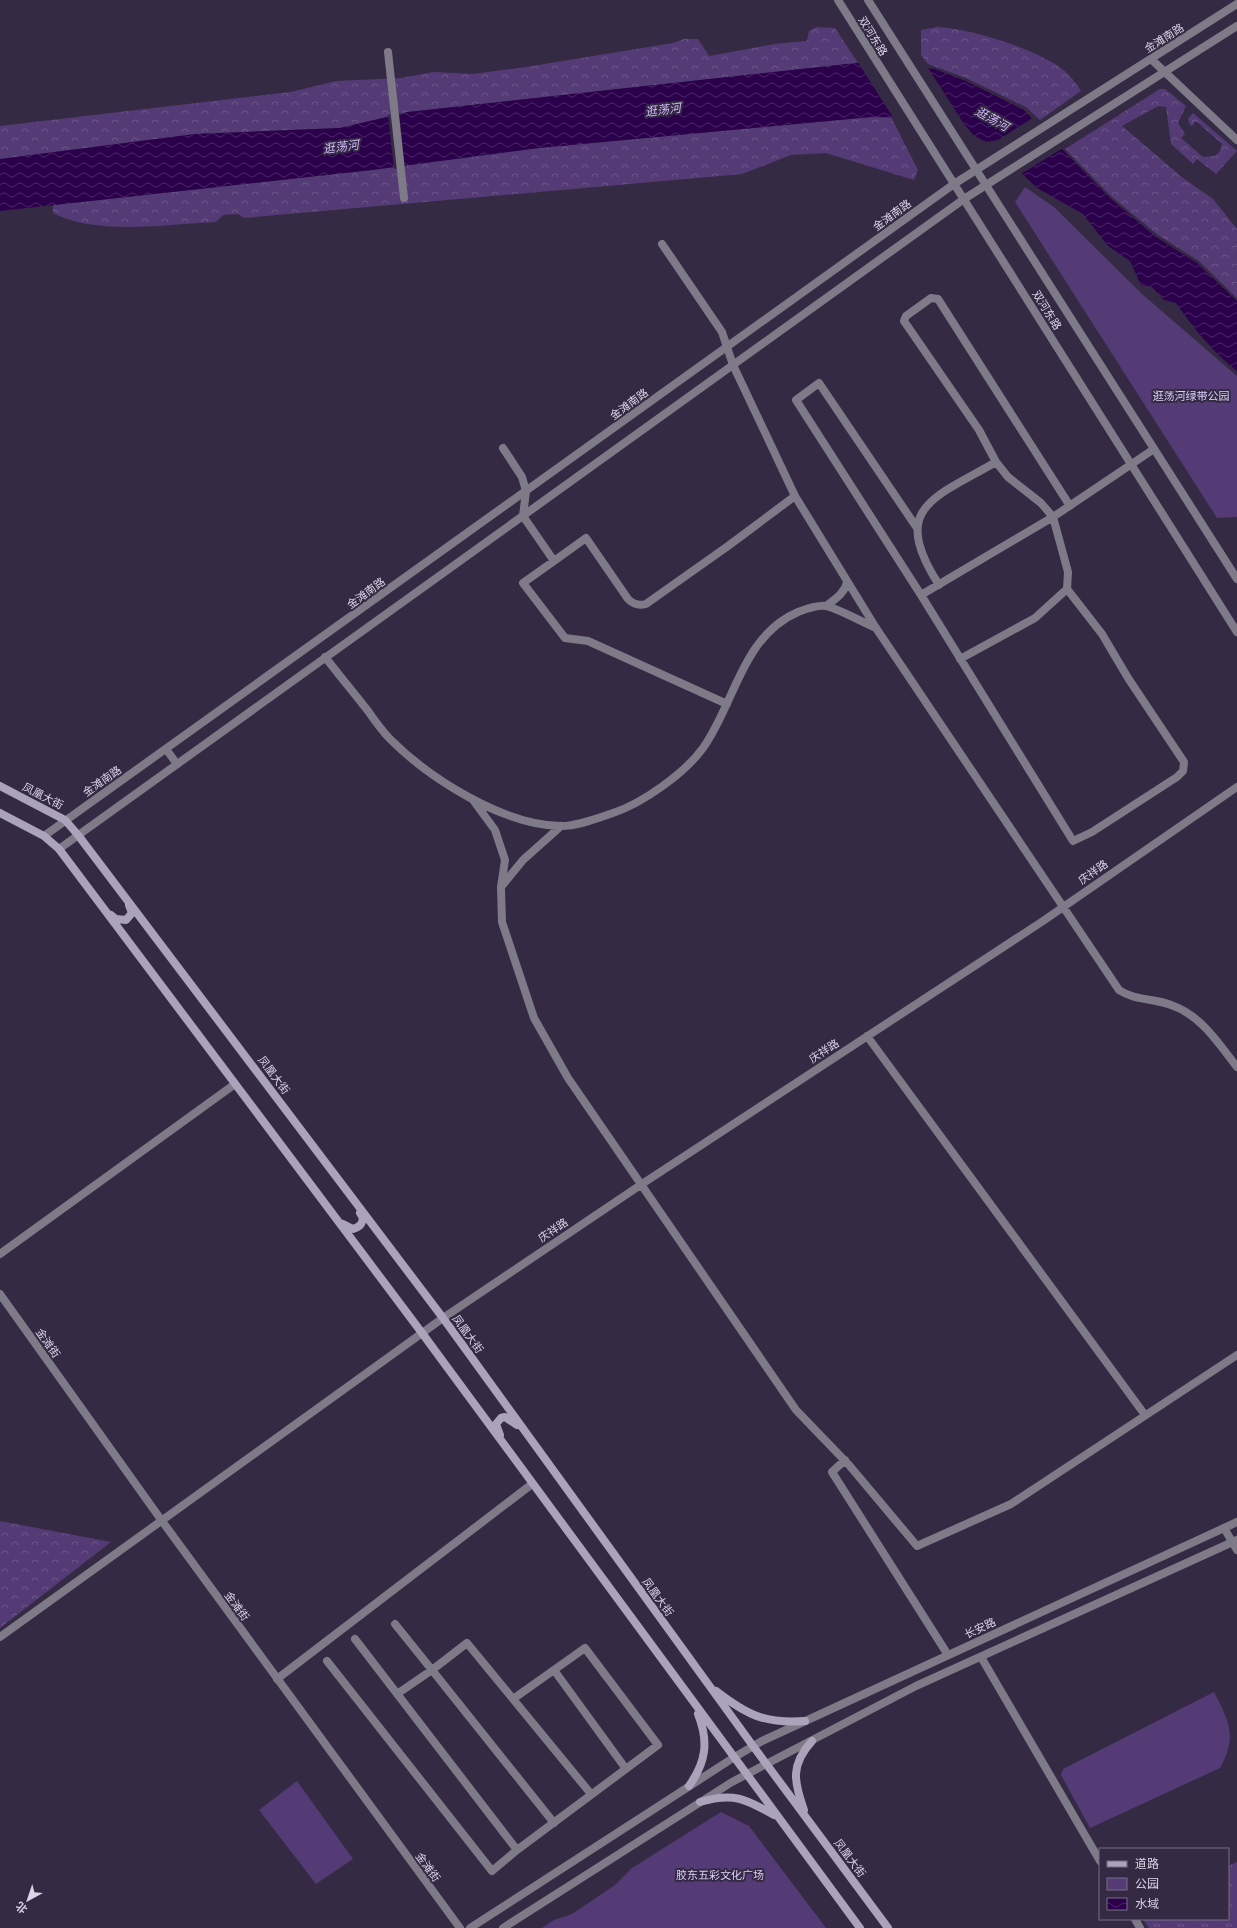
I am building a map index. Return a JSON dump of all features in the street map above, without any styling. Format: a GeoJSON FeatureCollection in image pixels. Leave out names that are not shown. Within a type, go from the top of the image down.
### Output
{"type":"FeatureCollection","features":[{"type":"Feature","properties":{"kind":"main road","name":"凤凰大街"},"geometry":{"type":"LineString","coordinates":[[0,786],[65,820],[78,835],[442,1318],[766,1764],[888,1928]]}},
{"type":"Feature","properties":{"kind":"main road"},"geometry":{"type":"LineString","coordinates":[[0,812],[44,836],[59,849],[422,1333],[733,1758],[860,1928]]}},
{"type":"Feature","properties":{"kind":"main road"},"geometry":{"type":"LineString","coordinates":[[101,904],[116,919],[122,921],[130,917],[132,913],[130,908],[118,888]]}},
{"type":"Feature","properties":{"kind":"main road"},"geometry":{"type":"LineString","coordinates":[[331,1212],[345,1226],[353,1229],[358,1227],[363,1218],[351,1196]]}},
{"type":"Feature","properties":{"kind":"main road"},"geometry":{"type":"LineString","coordinates":[[509,1452],[497,1430],[496,1424],[501,1418],[506,1417],[514,1422],[533,1442]]}},
{"type":"Feature","properties":{"kind":"main road"},"geometry":{"type":"LineString","coordinates":[[710,1686],[736,1706],[757,1717],[784,1723],[805,1721]]}},
{"type":"Feature","properties":{"kind":"main road"},"geometry":{"type":"LineString","coordinates":[[689,1786],[698,1774],[704,1760],[705,1740],[701,1722],[694,1704]]}},
{"type":"Feature","properties":{"kind":"main road"},"geometry":{"type":"LineString","coordinates":[[807,1819],[796,1786],[795,1772],[804,1749],[812,1741]]}},
{"type":"Feature","properties":{"kind":"main road"},"geometry":{"type":"LineString","coordinates":[[700,1802],[718,1797],[742,1799],[777,1816]]}},
{"type":"Feature","properties":{"kind":"street","name":"双河东路"},"geometry":{"type":"LineString","coordinates":[[838,0],[1237,632]]}},
{"type":"Feature","properties":{"kind":"street","name":"双河东路"},"geometry":{"type":"LineString","coordinates":[[868,0],[1237,579]]}},
{"type":"Feature","properties":{"kind":"street","name":"金滩南路"},"geometry":{"type":"LineString","coordinates":[[44,836],[954,184],[1002,155],[1237,4]]}},
{"type":"Feature","properties":{"kind":"street"},"geometry":{"type":"LineString","coordinates":[[59,849],[964,199],[1237,26]]}},
{"type":"Feature","properties":{"kind":"street"},"geometry":{"type":"LineString","coordinates":[[388,52],[404,198]]}},
{"type":"Feature","properties":{"kind":"street"},"geometry":{"type":"LineString","coordinates":[[1151,59],[1237,140]]}},
{"type":"Feature","properties":{"kind":"street"},"geometry":{"type":"LineString","coordinates":[[662,244],[722,332],[726,348],[733,365],[795,496],[847,582],[876,628],[1119,990],[1128,996],[1171,1004],[1182,1010],[1208,1030],[1237,1067]]}},
{"type":"Feature","properties":{"kind":"street"},"geometry":{"type":"LineString","coordinates":[[917,528],[819,383],[796,400],[921,595],[1073,841],[1092,832],[1156,792],[1183,771],[1184,762],[1128,678],[1102,634],[1067,589],[1068,572],[1052,517],[1041,503],[1008,477],[996,462],[979,430],[904,321],[906,316],[931,298],[938,299],[1070,506]]}},
{"type":"Feature","properties":{"kind":"street"},"geometry":{"type":"LineString","coordinates":[[503,448],[522,477],[526,491],[523,516],[554,560]]}},
{"type":"Feature","properties":{"kind":"street"},"geometry":{"type":"LineString","coordinates":[[921,595],[1070,506],[1154,449]]}},
{"type":"Feature","properties":{"kind":"street"},"geometry":{"type":"LineString","coordinates":[[939,585],[927,568],[920,549],[917,528],[919,515],[926,505],[937,496],[996,462]]}},
{"type":"Feature","properties":{"kind":"street"},"geometry":{"type":"LineString","coordinates":[[727,704],[588,641],[565,638],[523,583],[586,538],[628,599],[635,604],[646,604],[795,496]]}},
{"type":"Feature","properties":{"kind":"street"},"geometry":{"type":"LineString","coordinates":[[826,606],[839,596],[846,588],[847,582]]}},
{"type":"Feature","properties":{"kind":"street"},"geometry":{"type":"LineString","coordinates":[[960,659],[1035,618],[1067,589]]}},
{"type":"Feature","properties":{"kind":"street"},"geometry":{"type":"LineString","coordinates":[[325,658],[390,739],[428,772],[450,787],[515,818],[561,826],[602,817],[622,810],[638,802],[672,778],[703,748],[727,704],[733,686],[761,639],[784,620],[798,612],[814,607],[826,606],[876,628]]}},
{"type":"Feature","properties":{"kind":"street"},"geometry":{"type":"LineString","coordinates":[[166,749],[177,764]]}},
{"type":"Feature","properties":{"kind":"street","name":"庆祥路"},"geometry":{"type":"LineString","coordinates":[[0,1637],[442,1318],[642,1184],[1064,906],[1237,787]]}},
{"type":"Feature","properties":{"kind":"street"},"geometry":{"type":"LineString","coordinates":[[473,799],[495,830],[505,860],[502,887],[502,922],[534,1018],[568,1078],[796,1410],[845,1460],[917,1546],[1011,1504],[1237,1355]]}},
{"type":"Feature","properties":{"kind":"street"},"geometry":{"type":"LineString","coordinates":[[502,887],[523,860],[561,826]]}},
{"type":"Feature","properties":{"kind":"street"},"geometry":{"type":"LineString","coordinates":[[867,1036],[1145,1415]]}},
{"type":"Feature","properties":{"kind":"street"},"geometry":{"type":"LineString","coordinates":[[0,1254],[235,1084]]}},
{"type":"Feature","properties":{"kind":"street","name":"金滩街"},"geometry":{"type":"LineString","coordinates":[[0,1294],[276,1679],[460,1928]]}},
{"type":"Feature","properties":{"kind":"street"},"geometry":{"type":"LineString","coordinates":[[845,1460],[832,1472],[948,1655]]}},
{"type":"Feature","properties":{"kind":"street"},"geometry":{"type":"LineString","coordinates":[[276,1679],[532,1484]]}},
{"type":"Feature","properties":{"kind":"street","name":"长安路"},"geometry":{"type":"LineString","coordinates":[[470,1928],[753,1746],[1237,1522]]}},
{"type":"Feature","properties":{"kind":"street"},"geometry":{"type":"LineString","coordinates":[[1224,1528],[1234,1541],[1237,1550]]}},
{"type":"Feature","properties":{"kind":"street"},"geometry":{"type":"LineString","coordinates":[[503,1928],[700,1802],[766,1764],[916,1686],[1234,1541]]}},
{"type":"Feature","properties":{"kind":"street"},"geometry":{"type":"LineString","coordinates":[[395,1624],[554,1822]]}},
{"type":"Feature","properties":{"kind":"street"},"geometry":{"type":"LineString","coordinates":[[355,1639],[517,1850]]}},
{"type":"Feature","properties":{"kind":"street"},"geometry":{"type":"LineString","coordinates":[[397,1694],[432,1670],[467,1643],[591,1794]]}},
{"type":"Feature","properties":{"kind":"street"},"geometry":{"type":"LineString","coordinates":[[327,1661],[492,1871],[517,1850],[658,1745],[586,1648],[513,1699]]}},
{"type":"Feature","properties":{"kind":"street"},"geometry":{"type":"LineString","coordinates":[[981,1657],[1099,1859]]}},
{"type":"Feature","properties":{"kind":"street"},"geometry":{"type":"LineString","coordinates":[[554,1670],[626,1769]]}},
{"type":"Feature","properties":{"kind":"green space"},"geometry":{"type":"Polygon","coordinates":[[[816,27],[835,28],[858,63],[408,112],[340,128],[195,134],[0,159],[0,126],[291,92],[336,81],[401,78],[433,72],[473,74],[526,67],[673,43],[684,39],[698,39],[709,56],[775,44],[807,41],[809,31],[816,27]]]}},
{"type":"Feature","properties":{"kind":"green space"},"geometry":{"type":"Polygon","coordinates":[[[937,27],[951,28],[986,36],[1025,49],[1057,65],[1070,76],[1081,91],[1040,120],[1026,107],[966,78],[928,64],[921,55],[921,30],[937,27]]]}},
{"type":"Feature","properties":{"kind":"green space"},"geometry":{"type":"Polygon","coordinates":[[[1160,89],[1165,89],[1186,106],[1178,123],[1185,134],[1181,138],[1203,157],[1215,156],[1220,151],[1222,144],[1196,121],[1192,126],[1190,125],[1188,119],[1193,113],[1237,151],[1216,174],[1197,159],[1193,164],[1171,144],[1166,107],[1158,106],[1122,126],[1183,178],[1213,199],[1237,229],[1237,298],[1199,261],[1158,235],[1112,197],[1065,149],[1160,89]]]}},
{"type":"Feature","properties":{"kind":"green space"},"geometry":{"type":"Polygon","coordinates":[[[871,117],[891,117],[918,170],[914,180],[826,153],[791,155],[742,174],[244,218],[238,214],[223,215],[216,222],[133,227],[111,226],[71,220],[53,213],[53,205],[372,170],[539,148],[871,117]]]}},
{"type":"Feature","properties":{"kind":"green space","name":"逛荡河绿带公园"},"geometry":{"type":"Polygon","coordinates":[[[1025,187],[1054,207],[1142,294],[1237,376],[1237,517],[1217,518],[1015,202],[1025,187]]]}},
{"type":"Feature","properties":{"kind":"green space"},"geometry":{"type":"Polygon","coordinates":[[[0,1521],[111,1542],[0,1628],[0,1521]]]}},
{"type":"Feature","properties":{"kind":"green space"},"geometry":{"type":"Polygon","coordinates":[[[1214,1692],[1227,1721],[1230,1739],[1220,1768],[1090,1828],[1061,1775],[1063,1769],[1214,1692]]]}},
{"type":"Feature","properties":{"kind":"green space"},"geometry":{"type":"Polygon","coordinates":[[[297,1781],[353,1859],[316,1884],[259,1810],[297,1781]]]}},
{"type":"Feature","properties":{"kind":"green space","name":"胶东五彩文化广场"},"geometry":{"type":"Polygon","coordinates":[[[721,1812],[749,1826],[826,1928],[542,1928],[554,1920],[572,1914],[615,1885],[632,1868],[721,1812]]]}},
{"type":"Feature","properties":{"kind":"green space"},"geometry":{"type":"Polygon","coordinates":[[[1237,1862],[1237,1928],[1149,1928],[1144,1920],[1229,1920],[1229,1866],[1237,1862]]]}},
{"type":"Feature","properties":{"kind":"water","name":"逛荡河"},"geometry":{"type":"Polygon","coordinates":[[[874,61],[935,69],[966,81],[1024,110],[1110,198],[1156,237],[1197,263],[1237,301],[1237,371],[1204,339],[1189,322],[1176,303],[1164,300],[1152,287],[1141,285],[1130,261],[1108,246],[1083,214],[1037,188],[992,145],[950,123],[927,118],[871,117],[539,148],[372,170],[0,211],[0,159],[195,134],[340,128],[408,112],[874,61]]]}},
{"type":"Feature","properties":{"kind":"pier"},"geometry":{"type":"Polygon","coordinates":[[[874,59],[927,66],[964,124],[975,137],[985,142],[949,125],[927,120],[894,119],[857,61],[874,59]]]}},
{"type":"Feature","properties":{"kind":"pier"},"geometry":{"type":"Polygon","coordinates":[[[399,112],[405,167],[394,169],[388,115],[399,112]]]}},
{"type":"Feature","properties":{"kind":"pier"},"geometry":{"type":"Polygon","coordinates":[[[1034,117],[1063,148],[1021,174],[1000,153],[985,142],[998,140],[1034,117]]]}}]}
